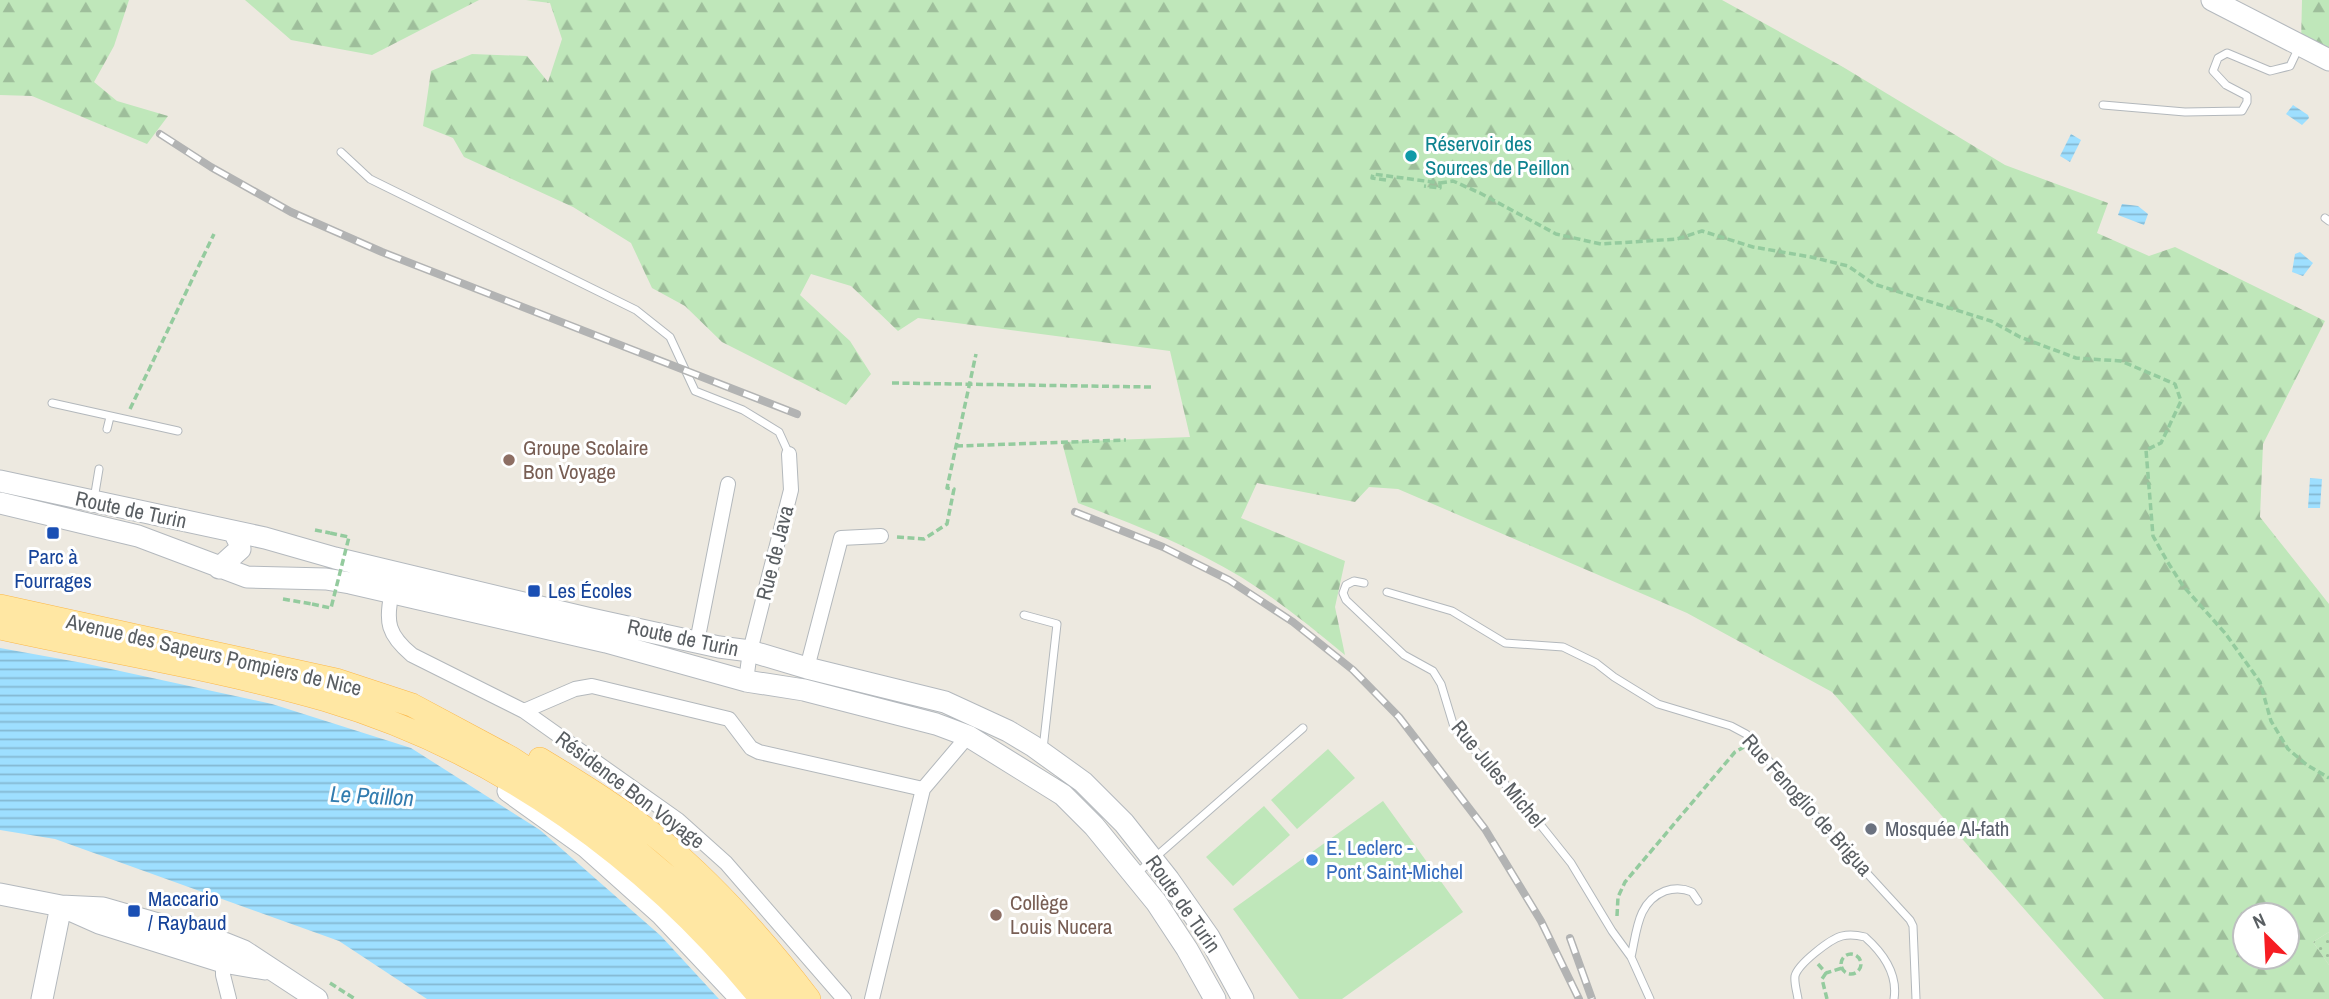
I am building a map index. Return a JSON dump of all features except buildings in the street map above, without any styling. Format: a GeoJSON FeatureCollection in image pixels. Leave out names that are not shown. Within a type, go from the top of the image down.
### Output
{"type":"FeatureCollection","features":[{"type":"Feature","properties":{"kind":"main road"},"geometry":{"type":"LineString","coordinates":[[2212,0],[2301,44],[2329,61]]}},
{"type":"Feature","properties":{"kind":"main road","name":"Route de Turin"},"geometry":{"type":"LineString","coordinates":[[1,489],[93,503],[289,544],[348,561],[697,642],[751,652],[946,702],[1008,731],[1042,753],[1083,782],[1124,822],[1209,937],[1243,999]]}},
{"type":"Feature","properties":{"kind":"main road","name":"Route de Turin"},"geometry":{"type":"LineString","coordinates":[[1,489],[247,577],[326,579],[392,592],[606,642],[746,681],[804,690],[936,724],[968,736],[1063,794],[1094,826],[1156,902],[1214,999]]}},
{"type":"Feature","properties":{"kind":"main road"},"geometry":{"type":"LineString","coordinates":[[219,568],[240,549],[234,532]]}},
{"type":"Feature","properties":{"kind":"main road"},"geometry":{"type":"LineString","coordinates":[[285,579],[280,559],[289,544]]}},
{"type":"Feature","properties":{"kind":"main road","name":"Avenue des Sapeurs Pompiers de Nice"},"geometry":{"type":"LineString","coordinates":[[0,606],[336,680],[412,705],[511,758],[583,805],[702,905],[783,999]]}},
{"type":"Feature","properties":{"kind":"main road","name":"Avenue des Sapeurs Pompiers de Nice"},"geometry":{"type":"LineString","coordinates":[[0,628],[220,674],[326,701],[444,745],[525,789],[628,863],[714,943],[761,999]]}},
{"type":"Feature","properties":{"kind":"main road"},"geometry":{"type":"LineString","coordinates":[[412,705],[516,744],[594,792],[663,843],[717,891],[809,999]]}},
{"type":"Feature","properties":{"kind":"main road"},"geometry":{"type":"LineString","coordinates":[[444,745],[586,847],[662,915],[741,999]]}},
{"type":"Feature","properties":{"kind":"main road"},"geometry":{"type":"LineString","coordinates":[[0,894],[61,906],[103,908],[224,943],[244,951],[317,999]]}},
{"type":"Feature","properties":{"kind":"main road"},"geometry":{"type":"LineString","coordinates":[[61,906],[99,923],[223,962],[271,970]]}},
{"type":"Feature","properties":{"kind":"main road"},"geometry":{"type":"LineString","coordinates":[[42,999],[61,906]]}},
{"type":"Feature","properties":{"kind":"street","name":"Rue de Java"},"geometry":{"type":"LineString","coordinates":[[746,681],[791,490],[789,454]]}},
{"type":"Feature","properties":{"kind":"street"},"geometry":{"type":"LineString","coordinates":[[697,642],[728,484]]}},
{"type":"Feature","properties":{"kind":"street"},"geometry":{"type":"LineString","coordinates":[[807,668],[841,538],[881,536]]}},
{"type":"Feature","properties":{"kind":"street","name":"Résidence Bon Voyage"},"geometry":{"type":"LineString","coordinates":[[392,592],[387,612],[392,635],[401,646],[412,655],[524,711],[678,820],[726,863],[844,999]]}},
{"type":"Feature","properties":{"kind":"street","name":"Résidence Bon Voyage"},"geometry":{"type":"LineString","coordinates":[[524,711],[575,689],[592,686],[729,719],[751,748],[760,752],[923,789]]}},
{"type":"Feature","properties":{"kind":"street"},"geometry":{"type":"LineString","coordinates":[[872,999],[923,789],[968,736]]}},
{"type":"Feature","properties":{"kind":"street"},"geometry":{"type":"LineString","coordinates":[[223,962],[229,999]]}},
{"type":"Feature","properties":{"kind":"lane"},"geometry":{"type":"LineString","coordinates":[[2104,105],[2185,112],[2242,111],[2248,103],[2247,96],[2226,85],[2213,71],[2218,58],[2227,53],[2270,71],[2290,66],[2301,44]]}},
{"type":"Feature","properties":{"kind":"lane"},"geometry":{"type":"LineString","coordinates":[[341,152],[370,179],[636,310],[670,337],[695,391],[743,410],[779,432],[789,454]]}},
{"type":"Feature","properties":{"kind":"lane"},"geometry":{"type":"LineString","coordinates":[[52,403],[178,431]]}},
{"type":"Feature","properties":{"kind":"lane"},"geometry":{"type":"LineString","coordinates":[[107,429],[110,417]]}},
{"type":"Feature","properties":{"kind":"lane"},"geometry":{"type":"LineString","coordinates":[[93,503],[99,469]]}},
{"type":"Feature","properties":{"kind":"lane","name":"Rue Jules Michel"},"geometry":{"type":"LineString","coordinates":[[1364,583],[1354,581],[1346,585],[1343,590],[1346,600],[1404,655],[1433,671],[1441,684],[1454,727],[1552,837],[1571,863],[1631,957],[1650,999]]}},
{"type":"Feature","properties":{"kind":"lane","name":"Rue Fenoglio de Brigua"},"geometry":{"type":"LineString","coordinates":[[1387,592],[1452,611],[1505,643],[1563,647],[1596,663],[1622,683],[1658,704],[1739,729],[1754,742],[1831,834],[1910,920],[1913,926],[1916,999]]}},
{"type":"Feature","properties":{"kind":"lane"},"geometry":{"type":"LineString","coordinates":[[1024,615],[1057,624],[1042,753]]}},
{"type":"Feature","properties":{"kind":"lane"},"geometry":{"type":"LineString","coordinates":[[1135,876],[1303,728]]}},
{"type":"Feature","properties":{"kind":"lane"},"geometry":{"type":"LineString","coordinates":[[1631,957],[1640,915],[1653,897],[1679,888],[1692,892],[1699,901]]}},
{"type":"Feature","properties":{"kind":"lane"},"geometry":{"type":"LineString","coordinates":[[1798,999],[1794,979],[1797,972],[1829,941],[1842,936],[1865,937],[1888,964],[1895,989],[1894,999]]}},
{"type":"Feature","properties":{"kind":"path"},"geometry":{"type":"LineString","coordinates":[[1387,180],[1372,178],[1373,174],[1440,183],[1453,181],[1556,234],[1601,244],[1677,239],[1702,231],[1753,247],[1848,266],[1874,284],[1992,321],[2020,337],[2076,358],[2120,361],[2175,384],[2181,401],[2161,443],[2146,450],[2153,536],[2183,586],[2225,633],[2260,682],[2272,721],[2288,749],[2329,778]]}},
{"type":"Feature","properties":{"kind":"path"},"geometry":{"type":"LineString","coordinates":[[1424,186],[1440,188],[1440,183]]}},
{"type":"Feature","properties":{"kind":"path"},"geometry":{"type":"LineString","coordinates":[[125,420],[214,234]]}},
{"type":"Feature","properties":{"kind":"path"},"geometry":{"type":"LineString","coordinates":[[881,536],[923,539],[947,524],[954,489],[947,488],[976,354]]}},
{"type":"Feature","properties":{"kind":"path"},"geometry":{"type":"LineString","coordinates":[[892,383],[1151,387]]}},
{"type":"Feature","properties":{"kind":"path"},"geometry":{"type":"LineString","coordinates":[[956,446],[1126,440]]}},
{"type":"Feature","properties":{"kind":"path"},"geometry":{"type":"LineString","coordinates":[[312,604],[331,608],[349,537],[330,533]]}},
{"type":"Feature","properties":{"kind":"path"},"geometry":{"type":"LineString","coordinates":[[1612,931],[1619,911],[1618,898],[1625,882],[1735,752],[1754,742]]}},
{"type":"Feature","properties":{"kind":"path"},"geometry":{"type":"LineString","coordinates":[[1812,956],[1826,973]]}},
{"type":"Feature","properties":{"kind":"path"},"geometry":{"type":"LineString","coordinates":[[1848,956],[1856,956],[1860,961],[1861,967],[1854,973],[1848,974],[1842,968],[1843,961],[1848,956]]}},
{"type":"Feature","properties":{"kind":"path"},"geometry":{"type":"LineString","coordinates":[[1827,999],[1822,979],[1826,973],[1842,968]]}},
{"type":"Feature","properties":{"kind":"green space"},"geometry":{"type":"Polygon","coordinates":[[[0,0],[129,0],[114,46],[94,82],[117,101],[168,116],[147,144],[32,96],[0,95],[0,0]]]}},
{"type":"Feature","properties":{"kind":"green space"},"geometry":{"type":"Polygon","coordinates":[[[245,0],[479,0],[372,55],[291,40],[245,0]]]}},
{"type":"Feature","properties":{"kind":"green space"},"geometry":{"type":"Polygon","coordinates":[[[526,0],[1722,0],[1843,67],[2005,165],[2108,203],[2097,233],[2149,256],[2175,247],[2325,321],[2263,444],[2260,517],[2329,604],[2329,932],[2313,942],[2329,965],[2329,999],[2104,999],[1832,692],[1687,613],[1398,489],[1369,487],[1355,502],[1257,483],[1241,518],[1345,561],[1335,607],[1345,655],[1255,586],[1222,566],[1161,536],[1078,503],[1062,442],[1190,437],[1170,351],[918,318],[898,331],[851,286],[811,274],[800,295],[850,341],[871,374],[846,405],[722,342],[685,306],[652,288],[631,243],[573,207],[464,157],[453,138],[423,126],[431,71],[472,54],[527,56],[548,82],[562,39],[550,3],[526,0]]]}},
{"type":"Feature","properties":{"kind":"green space"},"geometry":{"type":"Polygon","coordinates":[[[2302,0],[2329,0],[2329,60],[2301,44],[2302,0]]]}},
{"type":"Feature","properties":{"kind":"green space"},"geometry":{"type":"Polygon","coordinates":[[[1328,749],[1355,778],[1297,829],[1271,800],[1328,749]]]}},
{"type":"Feature","properties":{"kind":"green space"},"geometry":{"type":"Polygon","coordinates":[[[1383,801],[1463,912],[1342,999],[1299,999],[1233,909],[1383,801]]]}},
{"type":"Feature","properties":{"kind":"green space"},"geometry":{"type":"Polygon","coordinates":[[[1264,806],[1290,835],[1233,886],[1206,857],[1264,806]]]}},
{"type":"Feature","properties":{"kind":"green space"},"geometry":{"type":"Polygon","coordinates":[[[2329,932],[2329,965],[2313,942],[2329,932]]]}},
{"type":"Feature","properties":{"kind":"water"},"geometry":{"type":"Polygon","coordinates":[[[2293,105],[2308,115],[2309,118],[2302,125],[2286,114],[2293,105]]]}},
{"type":"Feature","properties":{"kind":"water"},"geometry":{"type":"Polygon","coordinates":[[[2071,134],[2081,140],[2070,162],[2060,156],[2071,134]]]}},
{"type":"Feature","properties":{"kind":"water"},"geometry":{"type":"Polygon","coordinates":[[[2122,204],[2138,206],[2148,214],[2144,225],[2118,215],[2122,204]]]}},
{"type":"Feature","properties":{"kind":"water"},"geometry":{"type":"Polygon","coordinates":[[[2300,252],[2313,263],[2303,276],[2292,272],[2295,254],[2300,252]]]}},
{"type":"Feature","properties":{"kind":"water"},"geometry":{"type":"Polygon","coordinates":[[[2310,478],[2322,479],[2320,508],[2308,508],[2310,478]]]}},
{"type":"Feature","properties":{"kind":"water","name":"Le Paillon"},"geometry":{"type":"Polygon","coordinates":[[[0,648],[272,704],[411,748],[540,830],[661,936],[719,999],[427,999],[339,941],[55,839],[0,830],[0,648]]]}},
{"type":"Feature","properties":{"kind":"railway"},"geometry":{"type":"LineString","coordinates":[[160,134],[211,167],[291,212],[382,252],[797,414]]}},
{"type":"Feature","properties":{"kind":"railway"},"geometry":{"type":"LineString","coordinates":[[1075,512],[1163,547],[1229,580],[1293,622],[1353,670],[1399,717],[1485,829],[1541,921],[1579,999]]}},
{"type":"Feature","properties":{"kind":"railway"},"geometry":{"type":"LineString","coordinates":[[1570,938],[1592,999]]}},
{"type":"Feature","properties":{"kind":"place","name":"Réservoir des Sources de Peillon"},"geometry":{"type":"Point","coordinates":[1411,156]}},
{"type":"Feature","properties":{"kind":"place","name":"Groupe Scolaire Bon Voyage"},"geometry":{"type":"Point","coordinates":[509,460]}},
{"type":"Feature","properties":{"kind":"place","name":"Parc à Fourrages"},"geometry":{"type":"Point","coordinates":[53,533]}},
{"type":"Feature","properties":{"kind":"place","name":"Les Écoles"},"geometry":{"type":"Point","coordinates":[534,591]}},
{"type":"Feature","properties":{"kind":"place","name":"Mosquée Al-fath"},"geometry":{"type":"Point","coordinates":[1871,829]}},
{"type":"Feature","properties":{"kind":"place","name":"E. Leclerc - Pont Saint-Michel"},"geometry":{"type":"Point","coordinates":[1312,860]}},
{"type":"Feature","properties":{"kind":"place","name":"Maccario / Raybaud"},"geometry":{"type":"Point","coordinates":[134,911]}},
{"type":"Feature","properties":{"kind":"place","name":"Collège Louis Nucera"},"geometry":{"type":"Point","coordinates":[996,915]}}]}
